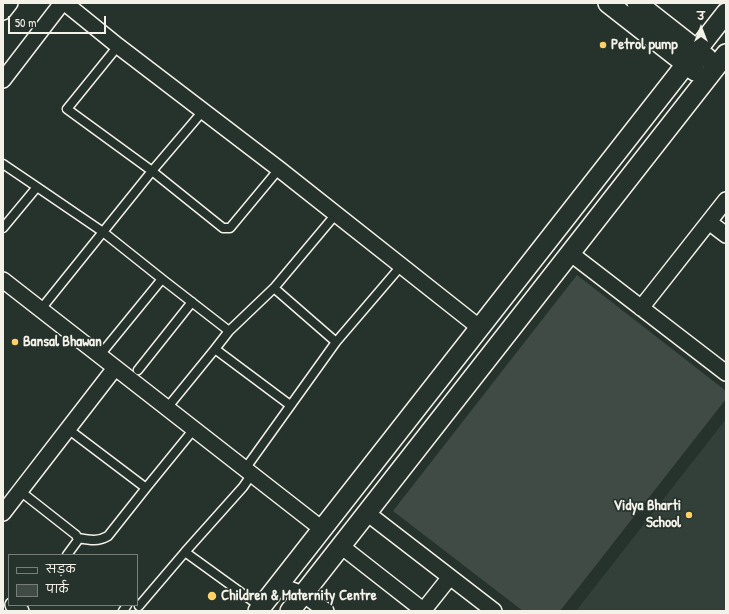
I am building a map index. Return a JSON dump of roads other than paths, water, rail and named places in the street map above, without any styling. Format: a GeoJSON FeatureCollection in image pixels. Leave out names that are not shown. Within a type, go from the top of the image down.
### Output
{"type":"FeatureCollection","features":[{"type":"Feature","properties":{"kind":"street"},"geometry":{"type":"LineString","coordinates":[[3,12],[10,3]]}},
{"type":"Feature","properties":{"kind":"street"},"geometry":{"type":"LineString","coordinates":[[3,80],[62,3]]}},
{"type":"Feature","properties":{"kind":"street"},"geometry":{"type":"LineString","coordinates":[[65,3],[118,46],[279,169],[480,328]]}},
{"type":"Feature","properties":{"kind":"street"},"geometry":{"type":"LineString","coordinates":[[290,611],[716,66],[692,57],[608,3]]}},
{"type":"Feature","properties":{"kind":"street"},"geometry":{"type":"LineString","coordinates":[[637,3],[692,57]]}},
{"type":"Feature","properties":{"kind":"street"},"geometry":{"type":"LineString","coordinates":[[260,609],[726,13]]}},
{"type":"Feature","properties":{"kind":"street"},"geometry":{"type":"LineString","coordinates":[[641,308],[726,200]]}},
{"type":"Feature","properties":{"kind":"street"},"geometry":{"type":"LineString","coordinates":[[709,222],[726,235]]}},
{"type":"Feature","properties":{"kind":"street"},"geometry":{"type":"LineString","coordinates":[[570,253],[726,373]]}},
{"type":"Feature","properties":{"kind":"street"},"geometry":{"type":"LineString","coordinates":[[3,280],[322,529]]}},
{"type":"Feature","properties":{"kind":"street"},"geometry":{"type":"LineString","coordinates":[[3,513],[116,368]]}},
{"type":"Feature","properties":{"kind":"street"},"geometry":{"type":"LineString","coordinates":[[366,513],[492,610]]}},
{"type":"Feature","properties":{"kind":"street"},"geometry":{"type":"LineString","coordinates":[[341,546],[424,611],[450,577]]}},
{"type":"Feature","properties":{"kind":"street"},"geometry":{"type":"LineString","coordinates":[[278,585],[303,594],[326,611]]}},
{"type":"Feature","properties":{"kind":"lane"},"geometry":{"type":"LineString","coordinates":[[118,46],[67,110],[152,171],[223,228],[230,228],[279,169]]}},
{"type":"Feature","properties":{"kind":"lane"},"geometry":{"type":"LineString","coordinates":[[41,309],[152,171],[203,111]]}},
{"type":"Feature","properties":{"kind":"lane"},"geometry":{"type":"LineString","coordinates":[[3,164],[103,232],[230,331]]}},
{"type":"Feature","properties":{"kind":"lane"},"geometry":{"type":"LineString","coordinates":[[3,228],[37,187]]}},
{"type":"Feature","properties":{"kind":"lane"},"geometry":{"type":"LineString","coordinates":[[167,408],[230,331],[274,288],[336,214]]}},
{"type":"Feature","properties":{"kind":"lane"},"geometry":{"type":"LineString","coordinates":[[140,607],[185,552],[243,487],[249,471],[290,405],[336,342],[401,266]]}},
{"type":"Feature","properties":{"kind":"lane"},"geometry":{"type":"LineString","coordinates":[[100,355],[162,279]]}},
{"type":"Feature","properties":{"kind":"lane"},"geometry":{"type":"LineString","coordinates":[[274,288],[336,342]]}},
{"type":"Feature","properties":{"kind":"lane"},"geometry":{"type":"LineString","coordinates":[[138,370],[192,302]]}},
{"type":"Feature","properties":{"kind":"lane"},"geometry":{"type":"LineString","coordinates":[[215,349],[290,405]]}},
{"type":"Feature","properties":{"kind":"lane"},"geometry":{"type":"LineString","coordinates":[[68,429],[146,488]]}},
{"type":"Feature","properties":{"kind":"lane"},"geometry":{"type":"LineString","coordinates":[[20,491],[78,538],[100,540],[108,536],[194,429]]}},
{"type":"Feature","properties":{"kind":"lane"},"geometry":{"type":"LineString","coordinates":[[68,554],[78,538]]}},
{"type":"Feature","properties":{"kind":"lane"},"geometry":{"type":"LineString","coordinates":[[185,552],[260,609]]}},
{"type":"Feature","properties":{"kind":"place","name":"Petrol pump"},"geometry":{"type":"Point","coordinates":[603,45]}},
{"type":"Feature","properties":{"kind":"place","name":"Bansal Bhawan"},"geometry":{"type":"Point","coordinates":[15,342]}},
{"type":"Feature","properties":{"kind":"place","name":"Vidya Bharti School"},"geometry":{"type":"Point","coordinates":[689,515]}},
{"type":"Feature","properties":{"kind":"place","name":"Children & Maternity Centre"},"geometry":{"type":"Point","coordinates":[212,596]}}]}
